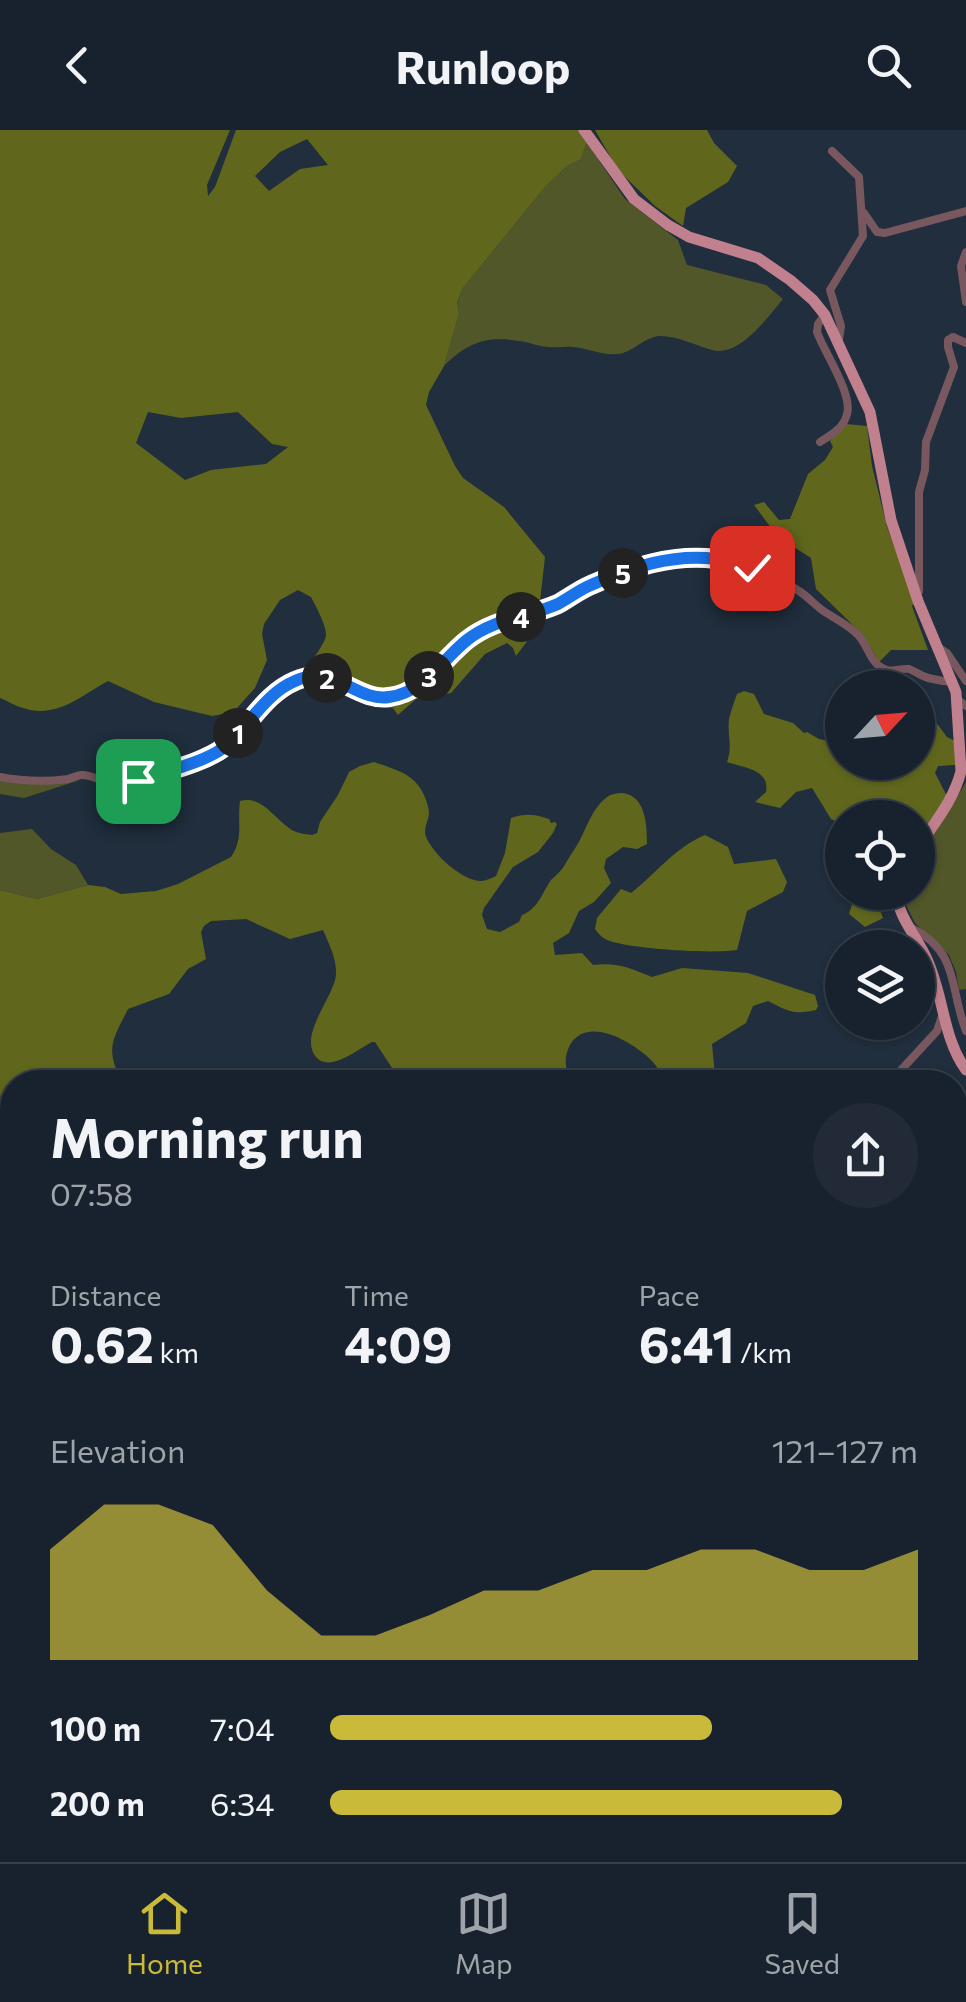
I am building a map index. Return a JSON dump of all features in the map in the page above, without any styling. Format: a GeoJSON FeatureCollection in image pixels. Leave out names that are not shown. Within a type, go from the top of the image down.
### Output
{"type":"FeatureCollection","features":[{"type":"Feature","properties":{"kind":"main road"},"geometry":{"type":"LineString","coordinates":[[584,130],[634,198],[668,225],[689,237],[758,258],[790,280],[825,315],[870,412],[892,520],[918,601],[937,647],[959,681],[961,771],[955,792],[935,822]]}},
{"type":"Feature","properties":{"kind":"main road"},"geometry":{"type":"LineString","coordinates":[[900,910],[927,958],[952,1046],[966,1070]]}},
{"type":"Feature","properties":{"kind":"street"},"geometry":{"type":"LineString","coordinates":[[832,151],[859,177],[863,236],[830,290],[841,326],[838,345]]}},
{"type":"Feature","properties":{"kind":"street"},"geometry":{"type":"LineString","coordinates":[[862,210],[876,232],[885,233],[966,210]]}},
{"type":"Feature","properties":{"kind":"street"},"geometry":{"type":"LineString","coordinates":[[966,252],[961,266],[966,302]]}},
{"type":"Feature","properties":{"kind":"street"},"geometry":{"type":"LineString","coordinates":[[820,442],[836,432],[847,414],[840,381],[817,332],[825,315]]}},
{"type":"Feature","properties":{"kind":"street"},"geometry":{"type":"LineString","coordinates":[[918,601],[919,492],[926,470],[926,442],[954,368],[948,340],[952,337],[966,343]]}},
{"type":"Feature","properties":{"kind":"street"},"geometry":{"type":"LineString","coordinates":[[0,776],[48,780],[83,774],[104,782],[138,781],[220,750],[268,699],[297,679],[313,676],[339,680],[364,694],[386,698],[407,692],[438,669],[466,640],[493,623],[560,603],[587,586],[644,565],[683,558],[716,559],[752,568],[798,590],[862,638],[873,662],[887,670],[910,669],[926,678],[959,681]]}},
{"type":"Feature","properties":{"kind":"street"},"geometry":{"type":"LineString","coordinates":[[908,926],[927,936],[944,956],[952,971],[966,1031]]}},
{"type":"Feature","properties":{"kind":"street"},"geometry":{"type":"LineString","coordinates":[[901,1070],[937,1031],[943,1010]]}},
{"type":"Feature","properties":{"kind":"green space"},"geometry":{"type":"Polygon","coordinates":[[[0,130],[230,130],[207,185],[208,196],[236,130],[579,130],[587,143],[580,160],[567,166],[546,186],[463,288],[444,366],[426,405],[463,478],[504,507],[545,557],[537,628],[516,656],[507,643],[485,654],[451,693],[416,699],[398,715],[393,708],[374,706],[311,679],[306,671],[326,631],[311,597],[298,590],[280,600],[264,624],[267,660],[255,688],[237,708],[223,714],[212,716],[154,702],[108,681],[68,704],[46,711],[23,708],[0,698],[0,130]],[[307,139],[280,152],[255,176],[269,191],[300,169],[328,165],[307,139]],[[148,412],[136,443],[185,480],[211,470],[266,464],[288,447],[272,444],[238,412],[181,418],[148,412]]]}},
{"type":"Feature","properties":{"kind":"green space"},"geometry":{"type":"Polygon","coordinates":[[[595,130],[707,130],[737,166],[728,182],[686,208],[683,226],[655,206],[618,170],[595,130]]]}},
{"type":"Feature","properties":{"kind":"green space"},"geometry":{"type":"Polygon","coordinates":[[[587,143],[625,199],[678,240],[687,265],[766,285],[783,299],[752,335],[722,351],[660,336],[612,354],[497,339],[470,346],[444,366],[463,288],[546,186],[567,166],[580,160],[587,143]]]}},
{"type":"Feature","properties":{"kind":"green space"},"geometry":{"type":"Polygon","coordinates":[[[846,424],[867,426],[887,527],[928,650],[891,650],[879,662],[864,636],[816,589],[811,558],[778,537],[754,505],[764,502],[779,520],[790,519],[808,474],[825,460],[833,447],[830,441],[846,424]]]}},
{"type":"Feature","properties":{"kind":"green space"},"geometry":{"type":"Polygon","coordinates":[[[737,694],[754,694],[764,714],[793,723],[804,733],[825,740],[825,780],[935,780],[935,773],[948,798],[935,816],[935,800],[825,800],[825,809],[812,788],[796,792],[780,808],[755,802],[766,792],[764,778],[727,762],[729,719],[737,694]]]}},
{"type":"Feature","properties":{"kind":"green space"},"geometry":{"type":"Polygon","coordinates":[[[935,721],[955,741],[955,765],[938,766],[935,773],[935,721]]]}},
{"type":"Feature","properties":{"kind":"green space"},"geometry":{"type":"Polygon","coordinates":[[[374,762],[413,780],[429,810],[425,831],[430,844],[449,865],[473,880],[496,876],[511,818],[534,815],[557,824],[538,852],[513,867],[484,908],[487,929],[500,932],[519,922],[536,905],[601,803],[614,794],[630,795],[644,812],[647,844],[637,849],[623,847],[606,859],[604,868],[611,883],[594,902],[579,911],[569,933],[553,943],[555,955],[582,953],[593,965],[616,965],[652,977],[682,968],[748,973],[815,995],[816,1010],[791,1011],[768,1001],[753,1006],[746,1023],[712,1044],[715,1070],[659,1070],[624,1041],[600,1032],[578,1036],[570,1045],[567,1070],[393,1070],[375,1042],[336,1061],[322,1061],[316,1057],[311,1038],[336,975],[334,957],[323,930],[290,939],[246,919],[211,921],[201,932],[206,959],[188,969],[169,994],[128,1009],[113,1045],[117,1070],[0,1070],[0,890],[37,899],[88,885],[121,894],[156,891],[178,884],[231,857],[239,837],[240,801],[261,804],[291,830],[312,835],[317,833],[349,772],[374,762]]]}},
{"type":"Feature","properties":{"kind":"green space"},"geometry":{"type":"Polygon","coordinates":[[[0,779],[38,783],[80,780],[24,798],[0,794],[0,779]]]}},
{"type":"Feature","properties":{"kind":"green space"},"geometry":{"type":"Polygon","coordinates":[[[966,782],[966,989],[959,990],[949,955],[935,942],[935,930],[922,930],[908,910],[935,910],[935,832],[966,782]]]}},
{"type":"Feature","properties":{"kind":"green space"},"geometry":{"type":"Polygon","coordinates":[[[32,829],[51,849],[76,865],[88,885],[37,899],[0,890],[0,833],[32,829]]]}},
{"type":"Feature","properties":{"kind":"green space"},"geometry":{"type":"Polygon","coordinates":[[[705,835],[728,847],[734,864],[776,859],[787,882],[783,892],[747,911],[737,950],[651,948],[618,943],[599,934],[595,929],[597,918],[621,889],[631,893],[675,854],[705,835]]]}},
{"type":"Feature","properties":{"kind":"green space"},"geometry":{"type":"Polygon","coordinates":[[[850,910],[880,910],[883,918],[865,927],[849,914],[850,910]]]}},
{"type":"Feature","properties":{"kind":"route"},"geometry":{"type":"LineString","coordinates":[[138,781],[220,750],[268,699],[297,679],[313,676],[339,680],[364,694],[386,698],[407,692],[438,669],[466,640],[493,623],[560,603],[587,586],[644,565],[683,558],[716,559],[752,568]]}}]}
